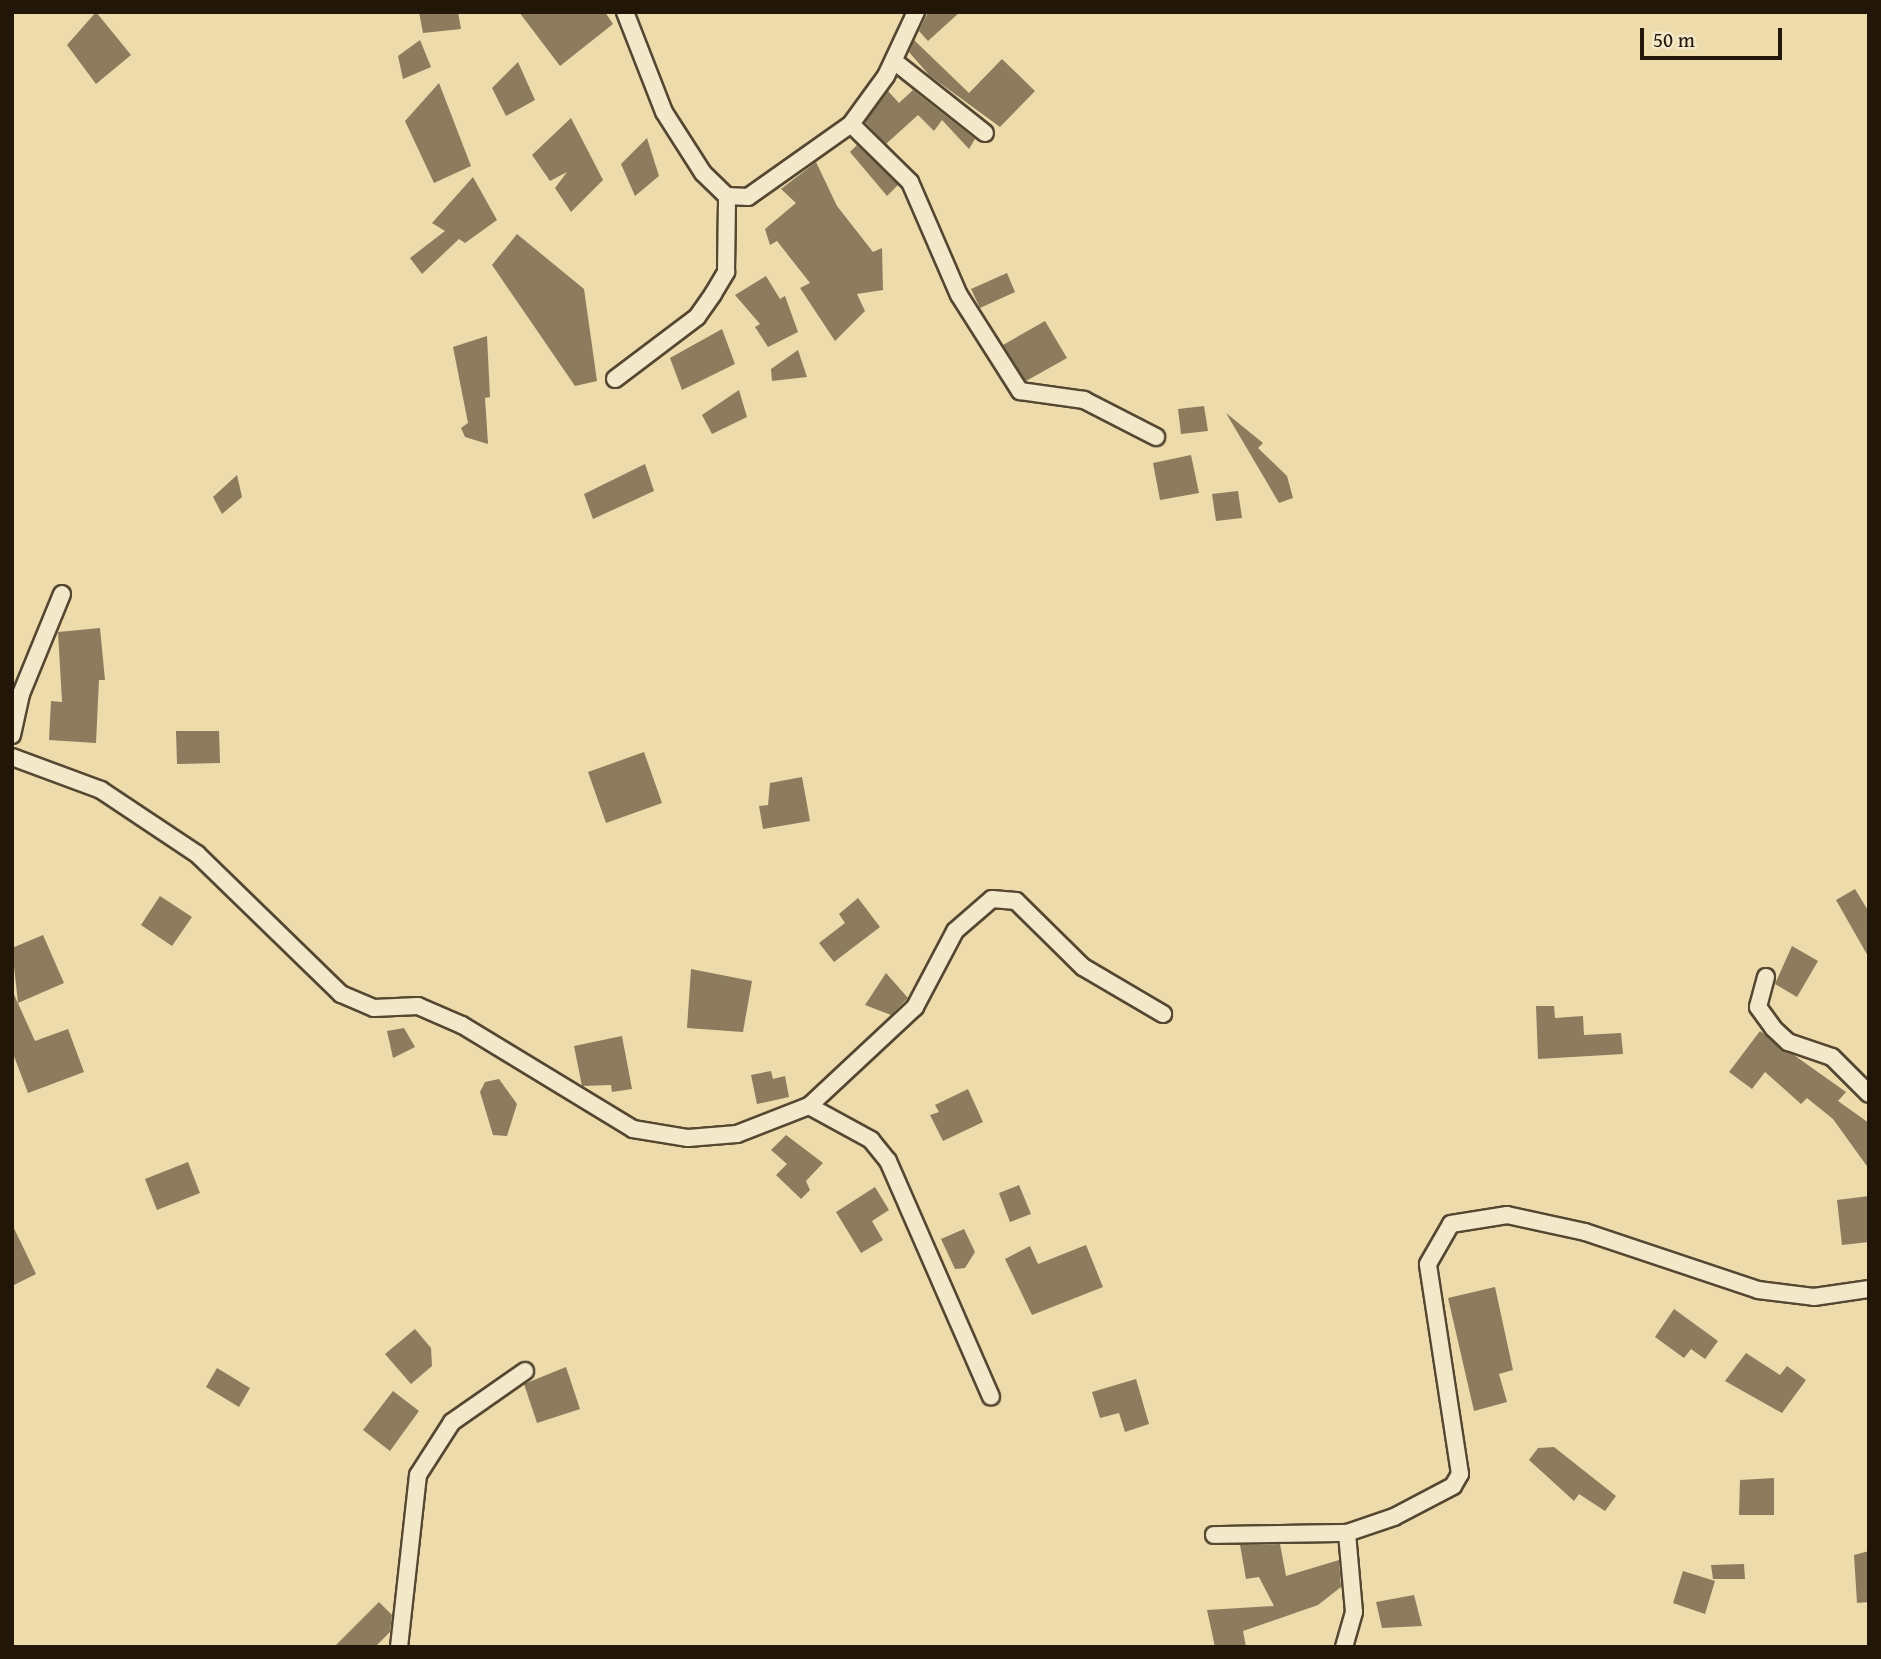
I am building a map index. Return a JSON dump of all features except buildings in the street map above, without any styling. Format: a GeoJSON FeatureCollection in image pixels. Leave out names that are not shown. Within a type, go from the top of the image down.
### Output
{"type":"FeatureCollection","features":[{"type":"Feature","properties":{"kind":"street"},"geometry":{"type":"LineString","coordinates":[[615,379],[697,317],[726,272],[727,196],[664,112],[625,12]]}},
{"type":"Feature","properties":{"kind":"street"},"geometry":{"type":"LineString","coordinates":[[727,196],[767,188],[851,124],[894,61],[916,12]]}},
{"type":"Feature","properties":{"kind":"street"},"geometry":{"type":"LineString","coordinates":[[894,61],[985,133]]}},
{"type":"Feature","properties":{"kind":"street"},"geometry":{"type":"LineString","coordinates":[[851,124],[910,182],[959,295],[1020,391],[1084,400],[1156,437]]}},
{"type":"Feature","properties":{"kind":"street"},"geometry":{"type":"LineString","coordinates":[[12,735],[21,694],[62,594]]}},
{"type":"Feature","properties":{"kind":"street"},"geometry":{"type":"LineString","coordinates":[[12,757],[101,790],[165,831],[341,994],[374,1008],[418,1006],[462,1025],[633,1129],[688,1138],[737,1134],[809,1106],[915,1007],[955,931],[992,899],[1016,901],[1048,925],[1083,967],[1163,1014]]}},
{"type":"Feature","properties":{"kind":"street"},"geometry":{"type":"LineString","coordinates":[[1766,977],[1758,1007],[1773,1028],[1788,1042],[1832,1057],[1869,1094]]}},
{"type":"Feature","properties":{"kind":"street"},"geometry":{"type":"LineString","coordinates":[[809,1106],[860,1132],[888,1161],[991,1397]]}},
{"type":"Feature","properties":{"kind":"street"},"geometry":{"type":"LineString","coordinates":[[1214,1535],[1347,1533],[1394,1517],[1453,1486],[1460,1474],[1428,1264],[1451,1224],[1507,1215],[1585,1232],[1758,1290],[1814,1297],[1869,1289]]}},
{"type":"Feature","properties":{"kind":"street"},"geometry":{"type":"LineString","coordinates":[[399,1647],[418,1475],[452,1422],[525,1371]]}},
{"type":"Feature","properties":{"kind":"street"},"geometry":{"type":"LineString","coordinates":[[1345,1647],[1354,1612],[1347,1533]]}}]}
